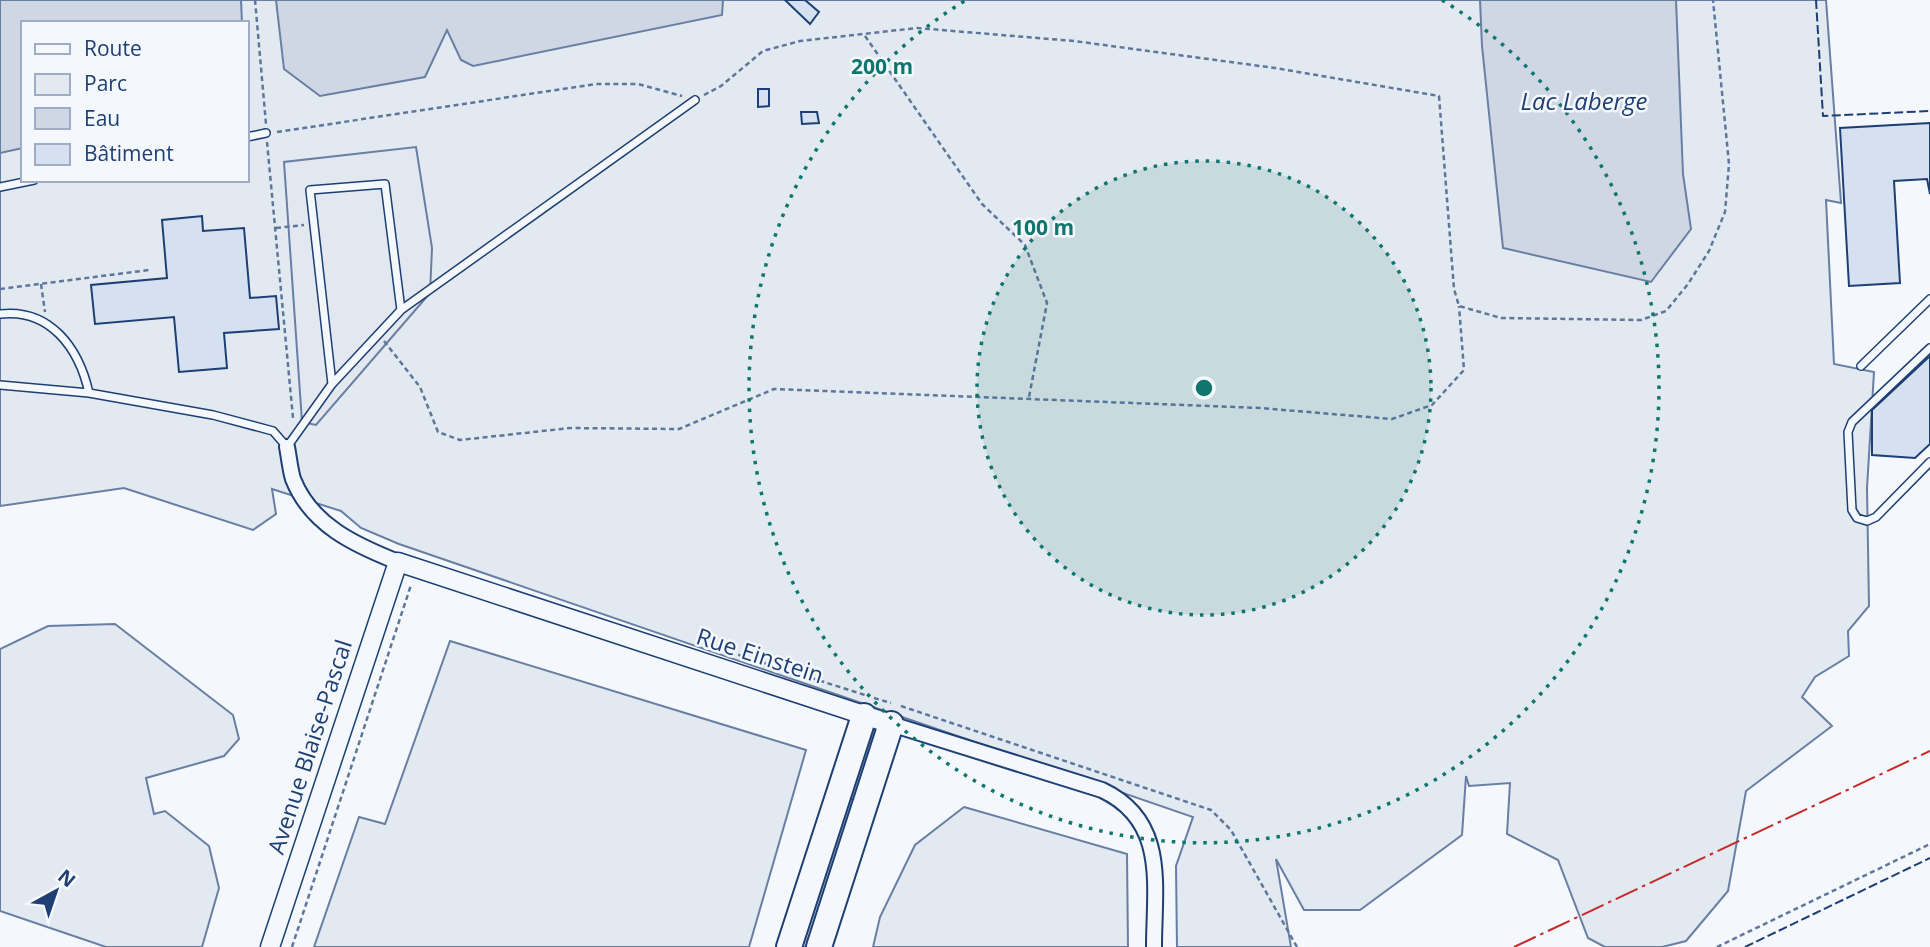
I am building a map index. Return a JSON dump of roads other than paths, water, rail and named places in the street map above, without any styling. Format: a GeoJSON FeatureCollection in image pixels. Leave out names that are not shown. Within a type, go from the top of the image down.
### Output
{"type":"FeatureCollection","features":[{"type":"Feature","properties":{"kind":"highway"},"geometry":{"type":"LineString","coordinates":[[789,947],[864,716]]}},
{"type":"Feature","properties":{"kind":"highway"},"geometry":{"type":"LineString","coordinates":[[819,947],[891,724]]}},
{"type":"Feature","properties":{"kind":"street","name":"Rue Einstein"},"geometry":{"type":"LineString","coordinates":[[287,446],[293,477],[313,512],[351,542],[398,562],[864,716],[1093,786],[1127,804],[1139,818],[1152,846],[1154,947]]}},
{"type":"Feature","properties":{"kind":"street","name":"Avenue Blaise-Pascal"},"geometry":{"type":"LineString","coordinates":[[270,947],[398,562]]}},
{"type":"Feature","properties":{"kind":"lane"},"geometry":{"type":"LineString","coordinates":[[0,385],[89,393],[262,427],[273,431],[287,446],[332,384],[401,310],[695,100]]}},
{"type":"Feature","properties":{"kind":"lane"},"geometry":{"type":"LineString","coordinates":[[248,137],[266,133]]}},
{"type":"Feature","properties":{"kind":"lane"},"geometry":{"type":"LineString","coordinates":[[0,187],[24,182]]}},
{"type":"Feature","properties":{"kind":"lane"},"geometry":{"type":"LineString","coordinates":[[332,384],[310,190],[386,184],[401,310]]}},
{"type":"Feature","properties":{"kind":"lane"},"geometry":{"type":"LineString","coordinates":[[1861,366],[1930,299]]}},
{"type":"Feature","properties":{"kind":"lane"},"geometry":{"type":"LineString","coordinates":[[0,314],[20,311],[46,322],[83,367],[89,393]]}},
{"type":"Feature","properties":{"kind":"lane"},"geometry":{"type":"LineString","coordinates":[[1930,348],[1852,422],[1848,432],[1852,510],[1857,518],[1867,521],[1876,517],[1930,462]]}},
{"type":"Feature","properties":{"kind":"water"},"geometry":{"type":"Polygon","coordinates":[[[0,0],[241,0],[242,21],[21,21],[21,148],[0,153],[0,0]]]}},
{"type":"Feature","properties":{"kind":"water"},"geometry":{"type":"Polygon","coordinates":[[[276,0],[723,0],[722,15],[473,66],[461,60],[447,30],[425,77],[320,96],[284,69],[276,0]]]}},
{"type":"Feature","properties":{"kind":"water","name":"Lac Laberge"},"geometry":{"type":"Polygon","coordinates":[[[1480,0],[1676,0],[1683,174],[1691,229],[1651,282],[1503,248],[1482,46],[1480,0]]]}}]}
